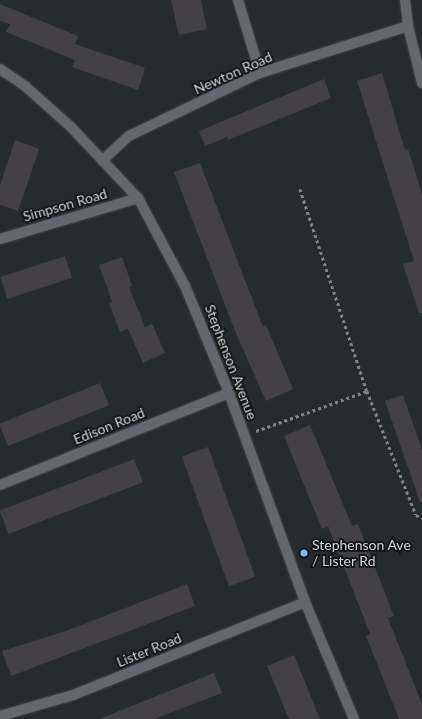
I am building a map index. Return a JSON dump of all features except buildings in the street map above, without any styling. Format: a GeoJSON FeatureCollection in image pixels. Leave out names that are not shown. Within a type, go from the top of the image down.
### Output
{"type":"FeatureCollection","features":[{"type":"Feature","properties":{"kind":"street"},"geometry":{"type":"LineString","coordinates":[[238,0],[260,73]]}},
{"type":"Feature","properties":{"kind":"street"},"geometry":{"type":"LineString","coordinates":[[405,0],[408,26],[422,82]]}},
{"type":"Feature","properties":{"kind":"street","name":"Newton Road"},"geometry":{"type":"LineString","coordinates":[[102,160],[129,136],[260,73],[408,26]]}},
{"type":"Feature","properties":{"kind":"street","name":"Stephenson Avenue"},"geometry":{"type":"LineString","coordinates":[[0,69],[25,86],[71,127],[138,198],[186,286],[229,393],[306,602],[354,719]]}},
{"type":"Feature","properties":{"kind":"street","name":"Simpson Road"},"geometry":{"type":"LineString","coordinates":[[0,239],[138,198]]}},
{"type":"Feature","properties":{"kind":"street","name":"Edison Road"},"geometry":{"type":"LineString","coordinates":[[0,485],[229,393]]}},
{"type":"Feature","properties":{"kind":"street","name":"Lister Road"},"geometry":{"type":"LineString","coordinates":[[0,716],[73,695],[306,602]]}},
{"type":"Feature","properties":{"kind":"path"},"geometry":{"type":"LineString","coordinates":[[300,189],[367,390],[416,515],[422,518]]}},
{"type":"Feature","properties":{"kind":"path"},"geometry":{"type":"LineString","coordinates":[[244,435],[367,390]]}},
{"type":"Feature","properties":{"kind":"place","name":"Stephenson Ave / Lister Rd"},"geometry":{"type":"Point","coordinates":[304,553]}}]}
